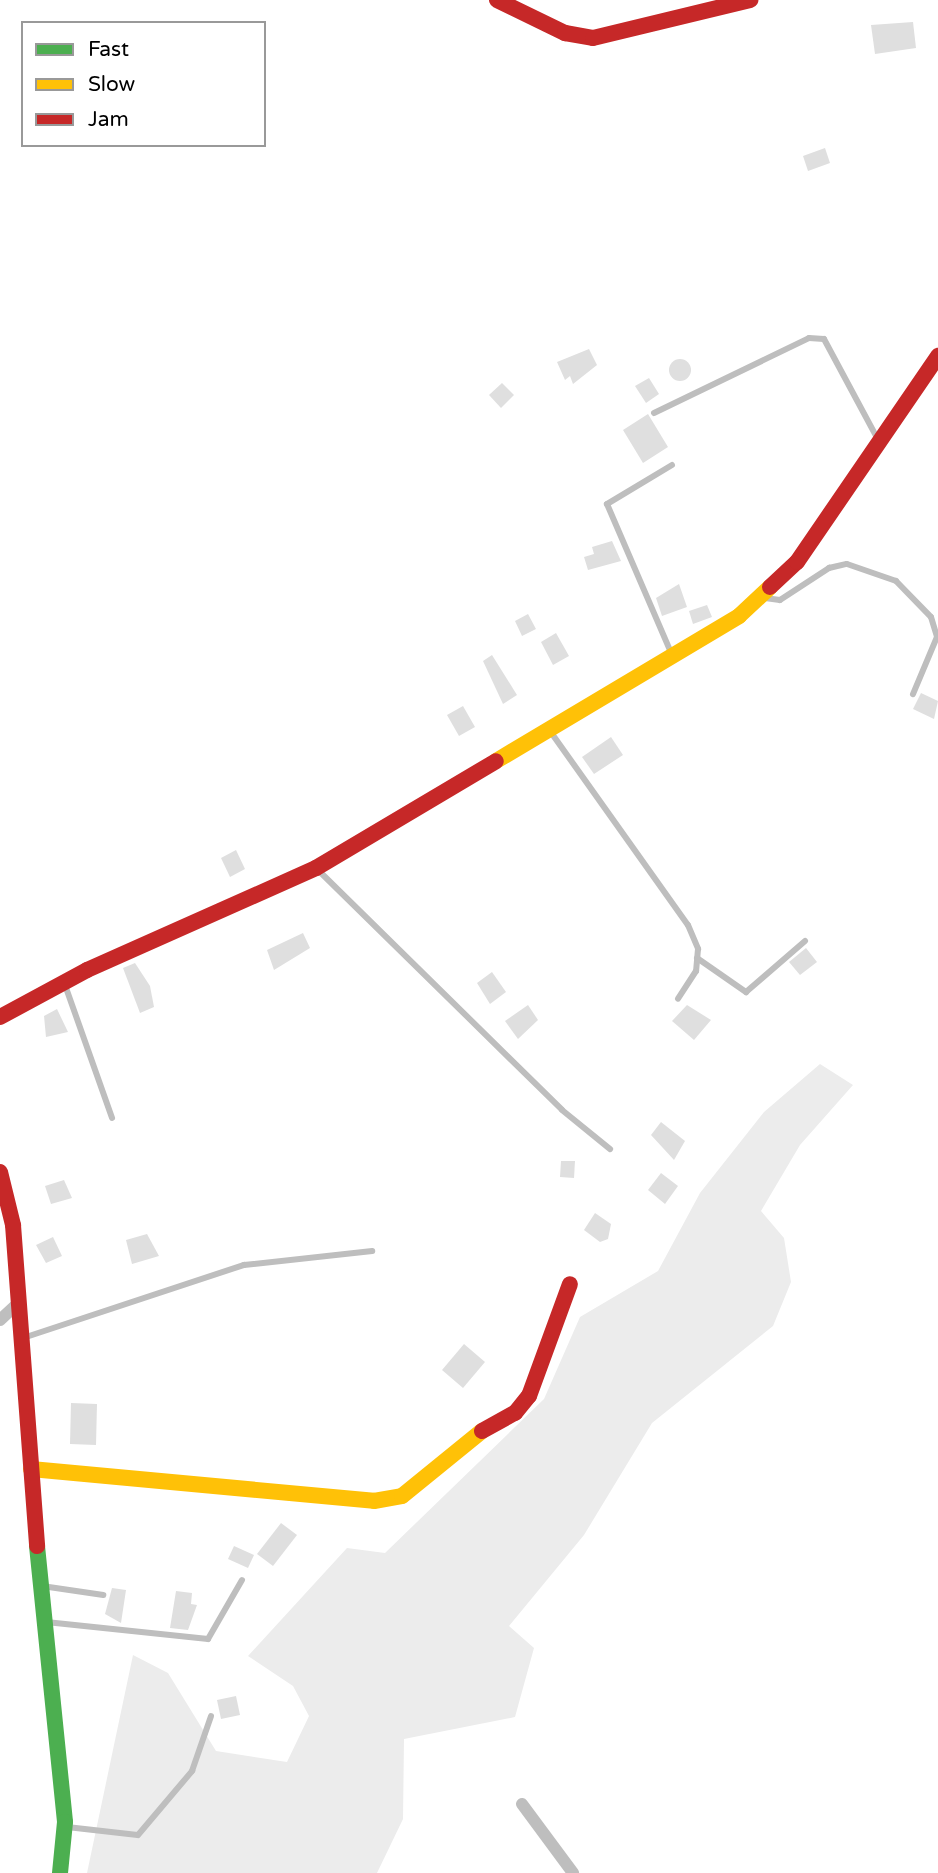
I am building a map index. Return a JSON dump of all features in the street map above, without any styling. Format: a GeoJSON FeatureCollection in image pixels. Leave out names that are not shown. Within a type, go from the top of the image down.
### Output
{"type":"FeatureCollection","features":[{"type":"Feature","properties":{"kind":"street"},"geometry":{"type":"LineString","coordinates":[[497,0],[565,33],[593,38],[750,0]]}},
{"type":"Feature","properties":{"kind":"street"},"geometry":{"type":"LineString","coordinates":[[0,1017],[64,982],[316,868],[673,657],[762,598],[811,542],[877,438],[938,356]]}},
{"type":"Feature","properties":{"kind":"street"},"geometry":{"type":"LineString","coordinates":[[0,1172],[13,1225],[18,1340],[65,1827],[60,1873]]}},
{"type":"Feature","properties":{"kind":"street"},"geometry":{"type":"LineString","coordinates":[[31,1469],[374,1501],[402,1496],[463,1441],[514,1413],[529,1396],[558,1331],[570,1284]]}},
{"type":"Feature","properties":{"kind":"street"},"geometry":{"type":"LineString","coordinates":[[0,1320],[17,1304]]}},
{"type":"Feature","properties":{"kind":"street"},"geometry":{"type":"LineString","coordinates":[[522,1804],[573,1873]]}},
{"type":"Feature","properties":{"kind":"lane"},"geometry":{"type":"LineString","coordinates":[[654,413],[809,338],[824,339],[877,438]]}},
{"type":"Feature","properties":{"kind":"lane"},"geometry":{"type":"LineString","coordinates":[[672,465],[607,504],[673,657]]}},
{"type":"Feature","properties":{"kind":"lane"},"geometry":{"type":"LineString","coordinates":[[762,598],[780,600],[829,568],[847,564],[896,581],[931,617],[937,637],[913,694]]}},
{"type":"Feature","properties":{"kind":"lane"},"geometry":{"type":"LineString","coordinates":[[550,731],[672,897],[697,958],[746,992],[805,941]]}},
{"type":"Feature","properties":{"kind":"lane"},"geometry":{"type":"LineString","coordinates":[[316,868],[562,1110],[610,1149]]}},
{"type":"Feature","properties":{"kind":"lane"},"geometry":{"type":"LineString","coordinates":[[678,999],[697,958]]}},
{"type":"Feature","properties":{"kind":"lane"},"geometry":{"type":"LineString","coordinates":[[64,982],[112,1118]]}},
{"type":"Feature","properties":{"kind":"lane"},"geometry":{"type":"LineString","coordinates":[[18,1340],[244,1265],[372,1251]]}},
{"type":"Feature","properties":{"kind":"lane"},"geometry":{"type":"LineString","coordinates":[[44,1622],[208,1639],[242,1580]]}},
{"type":"Feature","properties":{"kind":"lane"},"geometry":{"type":"LineString","coordinates":[[40,1586],[103,1595]]}},
{"type":"Feature","properties":{"kind":"lane"},"geometry":{"type":"LineString","coordinates":[[65,1827],[138,1835],[192,1771],[211,1716]]}},
{"type":"Feature","properties":{"kind":"shaded area"},"geometry":{"type":"Polygon","coordinates":[[[820,1064],[853,1085],[800,1145],[761,1211],[784,1238],[791,1282],[773,1326],[652,1423],[584,1535],[509,1626],[534,1648],[515,1717],[404,1739],[403,1819],[377,1873],[87,1873],[133,1655],[168,1673],[216,1751],[287,1762],[309,1716],[293,1686],[248,1656],[347,1548],[385,1553],[544,1399],[580,1317],[658,1271],[700,1193],[764,1112],[820,1064]]]}},
{"type":"Feature","properties":{"kind":"building"},"geometry":{"type":"Polygon","coordinates":[[[913,22],[916,48],[875,54],[871,25],[913,22]]]}},
{"type":"Feature","properties":{"kind":"building"},"geometry":{"type":"Polygon","coordinates":[[[825,148],[830,163],[808,171],[803,156],[825,148]]]}},
{"type":"Feature","properties":{"kind":"building"},"geometry":{"type":"Polygon","coordinates":[[[589,349],[597,365],[573,384],[570,376],[565,380],[557,362],[589,349]]]}},
{"type":"Feature","properties":{"kind":"building"},"geometry":{"type":"Polygon","coordinates":[[[676,359],[684,359],[691,366],[691,374],[684,381],[676,381],[669,374],[669,366],[676,359]]]}},
{"type":"Feature","properties":{"kind":"building"},"geometry":{"type":"Polygon","coordinates":[[[649,378],[659,394],[646,403],[635,386],[649,378]]]}},
{"type":"Feature","properties":{"kind":"building"},"geometry":{"type":"Polygon","coordinates":[[[502,383],[514,395],[501,408],[489,395],[502,383]]]}},
{"type":"Feature","properties":{"kind":"building"},"geometry":{"type":"Polygon","coordinates":[[[648,414],[668,447],[643,463],[623,430],[648,414]]]}},
{"type":"Feature","properties":{"kind":"building"},"geometry":{"type":"Polygon","coordinates":[[[612,541],[621,561],[588,570],[584,557],[594,554],[592,547],[612,541]]]}},
{"type":"Feature","properties":{"kind":"building"},"geometry":{"type":"Polygon","coordinates":[[[679,584],[687,607],[662,616],[656,598],[679,584]]]}},
{"type":"Feature","properties":{"kind":"building"},"geometry":{"type":"Polygon","coordinates":[[[707,605],[712,617],[693,624],[689,611],[707,605]]]}},
{"type":"Feature","properties":{"kind":"building"},"geometry":{"type":"Polygon","coordinates":[[[528,614],[536,629],[522,636],[515,621],[528,614]]]}},
{"type":"Feature","properties":{"kind":"building"},"geometry":{"type":"Polygon","coordinates":[[[556,633],[569,656],[553,665],[541,642],[556,633]]]}},
{"type":"Feature","properties":{"kind":"building"},"geometry":{"type":"Polygon","coordinates":[[[492,655],[517,695],[503,704],[483,661],[492,655]]]}},
{"type":"Feature","properties":{"kind":"building"},"geometry":{"type":"Polygon","coordinates":[[[921,693],[938,701],[934,719],[913,709],[921,693]]]}},
{"type":"Feature","properties":{"kind":"building"},"geometry":{"type":"Polygon","coordinates":[[[463,706],[475,727],[459,736],[447,715],[463,706]]]}},
{"type":"Feature","properties":{"kind":"building"},"geometry":{"type":"Polygon","coordinates":[[[611,737],[623,755],[594,774],[582,757],[611,737]]]}},
{"type":"Feature","properties":{"kind":"building"},"geometry":{"type":"Polygon","coordinates":[[[236,850],[245,869],[230,877],[221,858],[236,850]]]}},
{"type":"Feature","properties":{"kind":"building"},"geometry":{"type":"Polygon","coordinates":[[[303,933],[310,948],[274,970],[267,950],[303,933]]]}},
{"type":"Feature","properties":{"kind":"building"},"geometry":{"type":"Polygon","coordinates":[[[806,948],[817,962],[800,975],[789,962],[806,948]]]}},
{"type":"Feature","properties":{"kind":"building"},"geometry":{"type":"Polygon","coordinates":[[[135,963],[150,986],[154,1007],[140,1013],[123,968],[135,963]]]}},
{"type":"Feature","properties":{"kind":"building"},"geometry":{"type":"Polygon","coordinates":[[[492,972],[506,992],[490,1004],[477,983],[492,972]]]}},
{"type":"Feature","properties":{"kind":"building"},"geometry":{"type":"Polygon","coordinates":[[[528,1005],[538,1020],[518,1039],[505,1021],[528,1005]]]}},
{"type":"Feature","properties":{"kind":"building"},"geometry":{"type":"Polygon","coordinates":[[[687,1005],[711,1020],[694,1040],[672,1021],[687,1005]]]}},
{"type":"Feature","properties":{"kind":"building"},"geometry":{"type":"Polygon","coordinates":[[[57,1009],[68,1032],[46,1037],[44,1016],[57,1009]]]}},
{"type":"Feature","properties":{"kind":"building"},"geometry":{"type":"Polygon","coordinates":[[[661,1122],[685,1141],[674,1160],[651,1135],[661,1122]]]}},
{"type":"Feature","properties":{"kind":"building"},"geometry":{"type":"Polygon","coordinates":[[[561,1161],[575,1161],[574,1178],[560,1177],[561,1161]]]}},
{"type":"Feature","properties":{"kind":"building"},"geometry":{"type":"Polygon","coordinates":[[[661,1173],[678,1186],[665,1204],[648,1190],[661,1173]]]}},
{"type":"Feature","properties":{"kind":"building"},"geometry":{"type":"Polygon","coordinates":[[[64,1180],[72,1198],[51,1204],[45,1186],[64,1180]]]}},
{"type":"Feature","properties":{"kind":"building"},"geometry":{"type":"Polygon","coordinates":[[[595,1213],[611,1224],[608,1239],[600,1242],[584,1230],[595,1213]]]}},
{"type":"Feature","properties":{"kind":"building"},"geometry":{"type":"Polygon","coordinates":[[[147,1234],[159,1256],[132,1264],[126,1240],[147,1234]]]}},
{"type":"Feature","properties":{"kind":"building"},"geometry":{"type":"Polygon","coordinates":[[[53,1237],[62,1256],[46,1263],[36,1245],[53,1237]]]}},
{"type":"Feature","properties":{"kind":"building"},"geometry":{"type":"Polygon","coordinates":[[[464,1344],[485,1362],[463,1388],[442,1370],[464,1344]]]}},
{"type":"Feature","properties":{"kind":"building"},"geometry":{"type":"Polygon","coordinates":[[[71,1403],[97,1404],[96,1445],[70,1444],[71,1403]]]}},
{"type":"Feature","properties":{"kind":"building"},"geometry":{"type":"Polygon","coordinates":[[[281,1523],[297,1535],[273,1566],[257,1554],[281,1523]]]}},
{"type":"Feature","properties":{"kind":"building"},"geometry":{"type":"Polygon","coordinates":[[[234,1546],[254,1555],[248,1568],[228,1559],[234,1546]]]}},
{"type":"Feature","properties":{"kind":"building"},"geometry":{"type":"Polygon","coordinates":[[[112,1588],[126,1590],[121,1623],[105,1614],[112,1588]]]}},
{"type":"Feature","properties":{"kind":"building"},"geometry":{"type":"Polygon","coordinates":[[[176,1591],[192,1593],[191,1604],[197,1605],[188,1630],[170,1628],[176,1591]]]}},
{"type":"Feature","properties":{"kind":"building"},"geometry":{"type":"Polygon","coordinates":[[[236,1696],[240,1715],[221,1719],[217,1700],[236,1696]]]}},
{"type":"Feature","properties":{"kind":"traffic: fast"},"geometry":{"type":"LineString","coordinates":[[37,1546],[65,1822],[60,1873]]}},
{"type":"Feature","properties":{"kind":"traffic: slow"},"geometry":{"type":"LineString","coordinates":[[496,761],[739,616],[770,587]]}},
{"type":"Feature","properties":{"kind":"traffic: slow"},"geometry":{"type":"LineString","coordinates":[[31,1469],[374,1501],[402,1496],[482,1431]]}},
{"type":"Feature","properties":{"kind":"traffic: jam"},"geometry":{"type":"LineString","coordinates":[[497,0],[565,33],[593,38],[750,0]]}},
{"type":"Feature","properties":{"kind":"traffic: jam"},"geometry":{"type":"LineString","coordinates":[[770,587],[797,562],[938,356]]}},
{"type":"Feature","properties":{"kind":"traffic: jam"},"geometry":{"type":"LineString","coordinates":[[0,1017],[87,970],[316,868],[496,761]]}},
{"type":"Feature","properties":{"kind":"traffic: jam"},"geometry":{"type":"LineString","coordinates":[[0,1172],[13,1225],[37,1546]]}},
{"type":"Feature","properties":{"kind":"traffic: jam"},"geometry":{"type":"LineString","coordinates":[[482,1431],[515,1413],[529,1396],[570,1284]]}}]}
